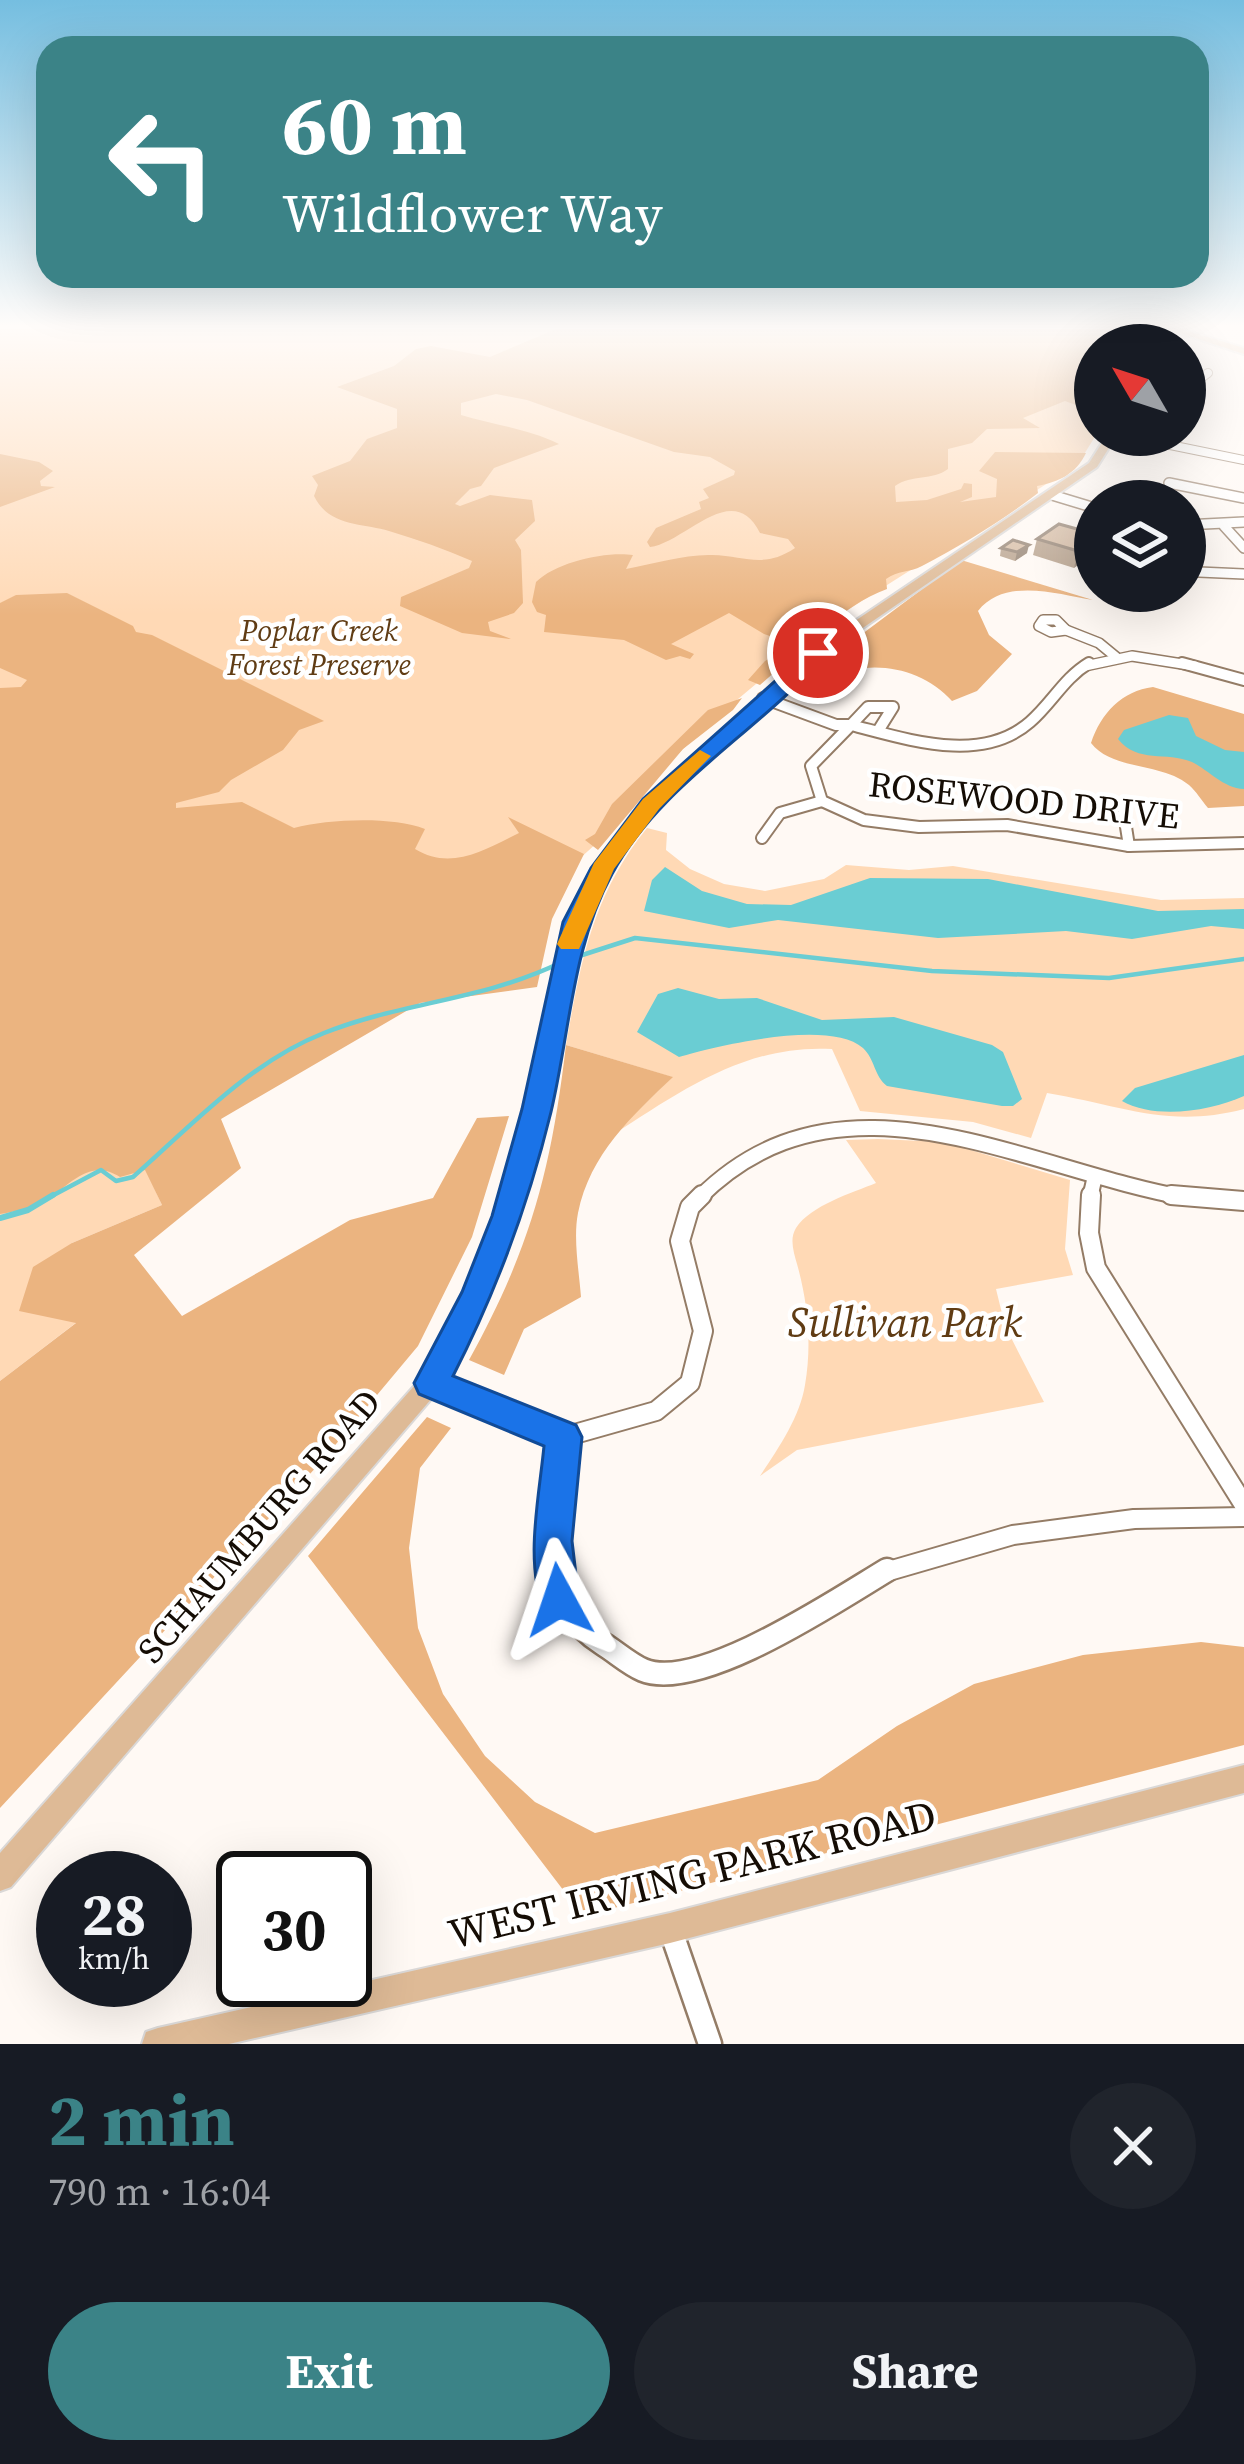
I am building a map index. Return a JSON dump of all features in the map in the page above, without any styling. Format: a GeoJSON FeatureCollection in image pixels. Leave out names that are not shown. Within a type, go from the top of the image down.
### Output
{"type":"FeatureCollection","features":[{"type":"Feature","properties":{"kind":"main road","name":"SCHAUMBURG ROAD"},"geometry":{"type":"LineString","coordinates":[[0,1876],[431,1383],[478,1294],[508,1216],[537,1109],[575,922],[603,868],[651,804],[763,698],[870,614],[1052,495],[1099,456]]}},
{"type":"Feature","properties":{"kind":"main road","name":"WEST IRVING PARK ROAD"},"geometry":{"type":"LineString","coordinates":[[158,2044],[670,1928],[1244,1779]]}},
{"type":"Feature","properties":{"kind":"street"},"geometry":{"type":"LineString","coordinates":[[1206,452],[1244,460]]}},
{"type":"Feature","properties":{"kind":"street"},"geometry":{"type":"LineString","coordinates":[[1206,490],[1244,498]]}},
{"type":"Feature","properties":{"kind":"street"},"geometry":{"type":"LineString","coordinates":[[1052,495],[1074,502]]}},
{"type":"Feature","properties":{"kind":"street"},"geometry":{"type":"LineString","coordinates":[[1206,526],[1244,522]]}},
{"type":"Feature","properties":{"kind":"street"},"geometry":{"type":"LineString","coordinates":[[1224,526],[1244,548]]}},
{"type":"Feature","properties":{"kind":"street"},"geometry":{"type":"LineString","coordinates":[[1206,572],[1244,574]]}},
{"type":"Feature","properties":{"kind":"street"},"geometry":{"type":"LineString","coordinates":[[1066,630],[1099,643],[1116,657],[1153,657],[1244,680]]}},
{"type":"Feature","properties":{"kind":"street","name":"ROSEWOOD DRIVE"},"geometry":{"type":"LineString","coordinates":[[763,698],[836,725],[903,740],[957,744],[1006,737],[1044,713],[1078,668],[1116,657]]}},
{"type":"Feature","properties":{"kind":"street"},"geometry":{"type":"LineString","coordinates":[[851,725],[864,707],[879,703],[892,707],[878,731]]}},
{"type":"Feature","properties":{"kind":"street","name":"ROSEWOOD DRIVE"},"geometry":{"type":"LineString","coordinates":[[851,725],[812,766],[822,801],[864,820],[919,827],[1007,825],[1129,846],[1244,843]]}},
{"type":"Feature","properties":{"kind":"street"},"geometry":{"type":"LineString","coordinates":[[762,838],[781,813],[822,801]]}},
{"type":"Feature","properties":{"kind":"street"},"geometry":{"type":"LineString","coordinates":[[1123,808],[1129,846]]}},
{"type":"Feature","properties":{"kind":"street"},"geometry":{"type":"LineString","coordinates":[[431,1383],[563,1437],[656,1411],[690,1383],[703,1331],[682,1261],[684,1222],[710,1183],[785,1138],[820,1129],[933,1131],[1171,1196],[1244,1201]]}},
{"type":"Feature","properties":{"kind":"street"},"geometry":{"type":"LineString","coordinates":[[1095,1176],[1088,1241],[1096,1268],[1244,1505]]}},
{"type":"Feature","properties":{"kind":"street"},"geometry":{"type":"LineString","coordinates":[[563,1437],[553,1541],[559,1600],[592,1637],[646,1672],[710,1667],[801,1622],[893,1566],[993,1540],[1134,1519],[1244,1517]]}},
{"type":"Feature","properties":{"kind":"street"},"geometry":{"type":"LineString","coordinates":[[670,1928],[710,2044]]}},
{"type":"Feature","properties":{"kind":"green space","name":"Poplar Creek Forest Preserve"},"geometry":{"type":"Polygon","coordinates":[[[0,424],[1074,424],[1074,456],[1083,456],[1078,464],[835,618],[713,720],[649,782],[598,842],[538,896],[448,940],[146,1170],[162,1205],[72,1243],[77,1322],[0,1381],[0,424]]]}},
{"type":"Feature","properties":{"kind":"green space"},"geometry":{"type":"Polygon","coordinates":[[[647,828],[667,833],[666,850],[690,869],[724,884],[765,891],[824,879],[846,865],[909,870],[953,866],[1161,900],[1244,898],[1244,1109],[1168,1116],[1047,1093],[1031,1138],[973,1122],[860,1111],[832,1049],[801,1049],[716,1073],[613,1135],[672,1077],[566,1045],[584,957],[601,904],[647,828]]]}},
{"type":"Feature","properties":{"kind":"green space","name":"Sullivan Park"},"geometry":{"type":"Polygon","coordinates":[[[846,1140],[944,1142],[1070,1180],[1065,1249],[1073,1275],[996,1289],[1005,1326],[1044,1402],[797,1450],[760,1476],[793,1421],[807,1370],[808,1324],[794,1232],[822,1206],[876,1183],[846,1140]]]}},
{"type":"Feature","properties":{"kind":"shaded area"},"geometry":{"type":"Polygon","coordinates":[[[397,424],[497,424],[559,444],[494,468],[481,486],[470,489],[455,504],[490,495],[532,500],[535,521],[515,540],[521,550],[523,603],[514,613],[488,622],[490,631],[511,639],[462,633],[400,606],[401,597],[469,568],[472,561],[399,534],[337,519],[320,506],[312,476],[350,461],[367,439],[397,424]]]}},
{"type":"Feature","properties":{"kind":"shaded area"},"geometry":{"type":"Polygon","coordinates":[[[596,424],[1040,428],[987,429],[972,443],[948,449],[948,469],[895,486],[896,502],[927,500],[961,489],[964,483],[972,484],[972,497],[960,502],[996,497],[997,479],[979,471],[995,452],[1084,456],[1072,472],[1037,486],[1038,493],[967,541],[886,579],[887,589],[836,618],[760,685],[748,680],[765,661],[794,644],[764,634],[729,613],[671,644],[694,654],[690,659],[666,660],[624,640],[544,632],[546,615],[537,612],[532,602],[536,582],[568,564],[622,554],[633,555],[626,569],[702,555],[764,560],[795,548],[788,539],[760,533],[749,518],[736,511],[708,518],[650,547],[647,542],[656,528],[701,509],[699,502],[709,498],[703,489],[734,475],[735,471],[710,457],[674,452],[596,424]]]}},
{"type":"Feature","properties":{"kind":"shaded area"},"geometry":{"type":"Polygon","coordinates":[[[0,454],[39,462],[53,471],[40,481],[41,486],[55,487],[0,507],[0,454]]]}},
{"type":"Feature","properties":{"kind":"shaded area"},"geometry":{"type":"Polygon","coordinates":[[[961,560],[1074,594],[1017,591],[989,601],[978,611],[989,635],[1012,654],[977,691],[952,701],[920,677],[895,669],[856,669],[828,676],[810,673],[961,560]]]}},
{"type":"Feature","properties":{"kind":"shaded area"},"geometry":{"type":"Polygon","coordinates":[[[67,593],[133,626],[136,632],[152,635],[324,721],[299,730],[283,750],[219,792],[176,803],[176,808],[242,802],[294,828],[360,820],[411,825],[425,829],[415,849],[442,858],[467,856],[519,833],[508,817],[584,854],[552,919],[537,987],[420,1003],[221,1119],[241,1168],[134,1255],[182,1316],[350,1220],[433,1198],[477,1118],[509,1116],[472,1237],[418,1346],[321,1462],[0,1808],[0,1381],[76,1323],[19,1311],[33,1267],[72,1243],[162,1205],[145,1170],[120,1177],[99,1170],[81,1175],[35,1206],[0,1214],[0,688],[21,687],[27,680],[0,668],[0,603],[16,595],[67,593]]]}},
{"type":"Feature","properties":{"kind":"shaded area"},"geometry":{"type":"Polygon","coordinates":[[[1153,687],[1244,714],[1244,806],[1208,808],[1178,778],[1124,763],[1091,743],[1114,705],[1153,687]]]}},
{"type":"Feature","properties":{"kind":"shaded area"},"geometry":{"type":"Polygon","coordinates":[[[742,698],[683,749],[598,850],[585,840],[595,834],[612,804],[708,710],[742,698]]]}},
{"type":"Feature","properties":{"kind":"shaded area"},"geometry":{"type":"Polygon","coordinates":[[[566,1045],[673,1077],[615,1138],[592,1172],[576,1233],[581,1297],[524,1329],[504,1375],[469,1360],[508,1281],[535,1207],[566,1045]]]}},
{"type":"Feature","properties":{"kind":"shaded area"},"geometry":{"type":"Polygon","coordinates":[[[427,1417],[451,1428],[420,1468],[409,1548],[418,1628],[443,1694],[485,1756],[535,1802],[595,1833],[818,1780],[897,1726],[974,1684],[1083,1655],[1201,1642],[1244,1647],[1244,1745],[583,1916],[308,1556],[427,1417]]]}},
{"type":"Feature","properties":{"kind":"water"},"geometry":{"type":"Polygon","coordinates":[[[1169,715],[1188,718],[1196,736],[1225,750],[1244,752],[1244,789],[1192,762],[1134,752],[1118,739],[1124,730],[1169,715]]]}},
{"type":"Feature","properties":{"kind":"water"},"geometry":{"type":"Polygon","coordinates":[[[665,867],[702,891],[747,904],[791,905],[870,878],[988,879],[1158,911],[1244,909],[1244,929],[1211,926],[1132,939],[1066,931],[938,938],[778,920],[729,928],[644,911],[652,880],[665,867]]]}},
{"type":"Feature","properties":{"kind":"water"},"geometry":{"type":"Polygon","coordinates":[[[678,988],[719,999],[757,998],[822,1020],[894,1017],[992,1045],[1003,1052],[1022,1099],[1013,1106],[1002,1106],[887,1086],[863,1048],[826,1035],[774,1037],[679,1057],[637,1032],[658,994],[678,988]]]}},
{"type":"Feature","properties":{"kind":"water"},"geometry":{"type":"Polygon","coordinates":[[[1244,1055],[1244,1096],[1167,1112],[1122,1101],[1135,1088],[1244,1055]]]}},
{"type":"Feature","properties":{"kind":"building"},"geometry":{"type":"Polygon","coordinates":[[[1059,524],[1074,528],[1074,550],[1037,539],[1059,524]]]}},
{"type":"Feature","properties":{"kind":"building"},"geometry":{"type":"Polygon","coordinates":[[[1013,540],[1029,545],[1017,552],[1001,548],[1013,540]]]}},
{"type":"Feature","properties":{"kind":"waterway"},"geometry":{"type":"LineString","coordinates":[[573,958],[635,938],[932,971],[1109,978],[1244,959]]}},
{"type":"Feature","properties":{"kind":"waterway"},"geometry":{"type":"LineString","coordinates":[[48,1198],[101,1170],[116,1181],[133,1177],[223,1096],[297,1045],[353,1023],[502,985],[562,962]]}},
{"type":"Feature","properties":{"kind":"waterway"},"geometry":{"type":"LineString","coordinates":[[48,1198],[53,1195]]}},
{"type":"Feature","properties":{"kind":"waterway"},"geometry":{"type":"LineString","coordinates":[[0,1218],[48,1198]]}},
{"type":"Feature","properties":{"kind":"slow traffic"},"geometry":{"type":"LineString","coordinates":[[570,944],[575,922],[603,868],[651,804],[700,756]]}},
{"type":"Feature","properties":{"kind":"route"},"geometry":{"type":"LineString","coordinates":[[559,1600],[553,1541],[563,1437],[431,1383],[478,1294],[508,1216],[537,1109],[575,922],[603,868],[651,804],[818,653]]}}]}
